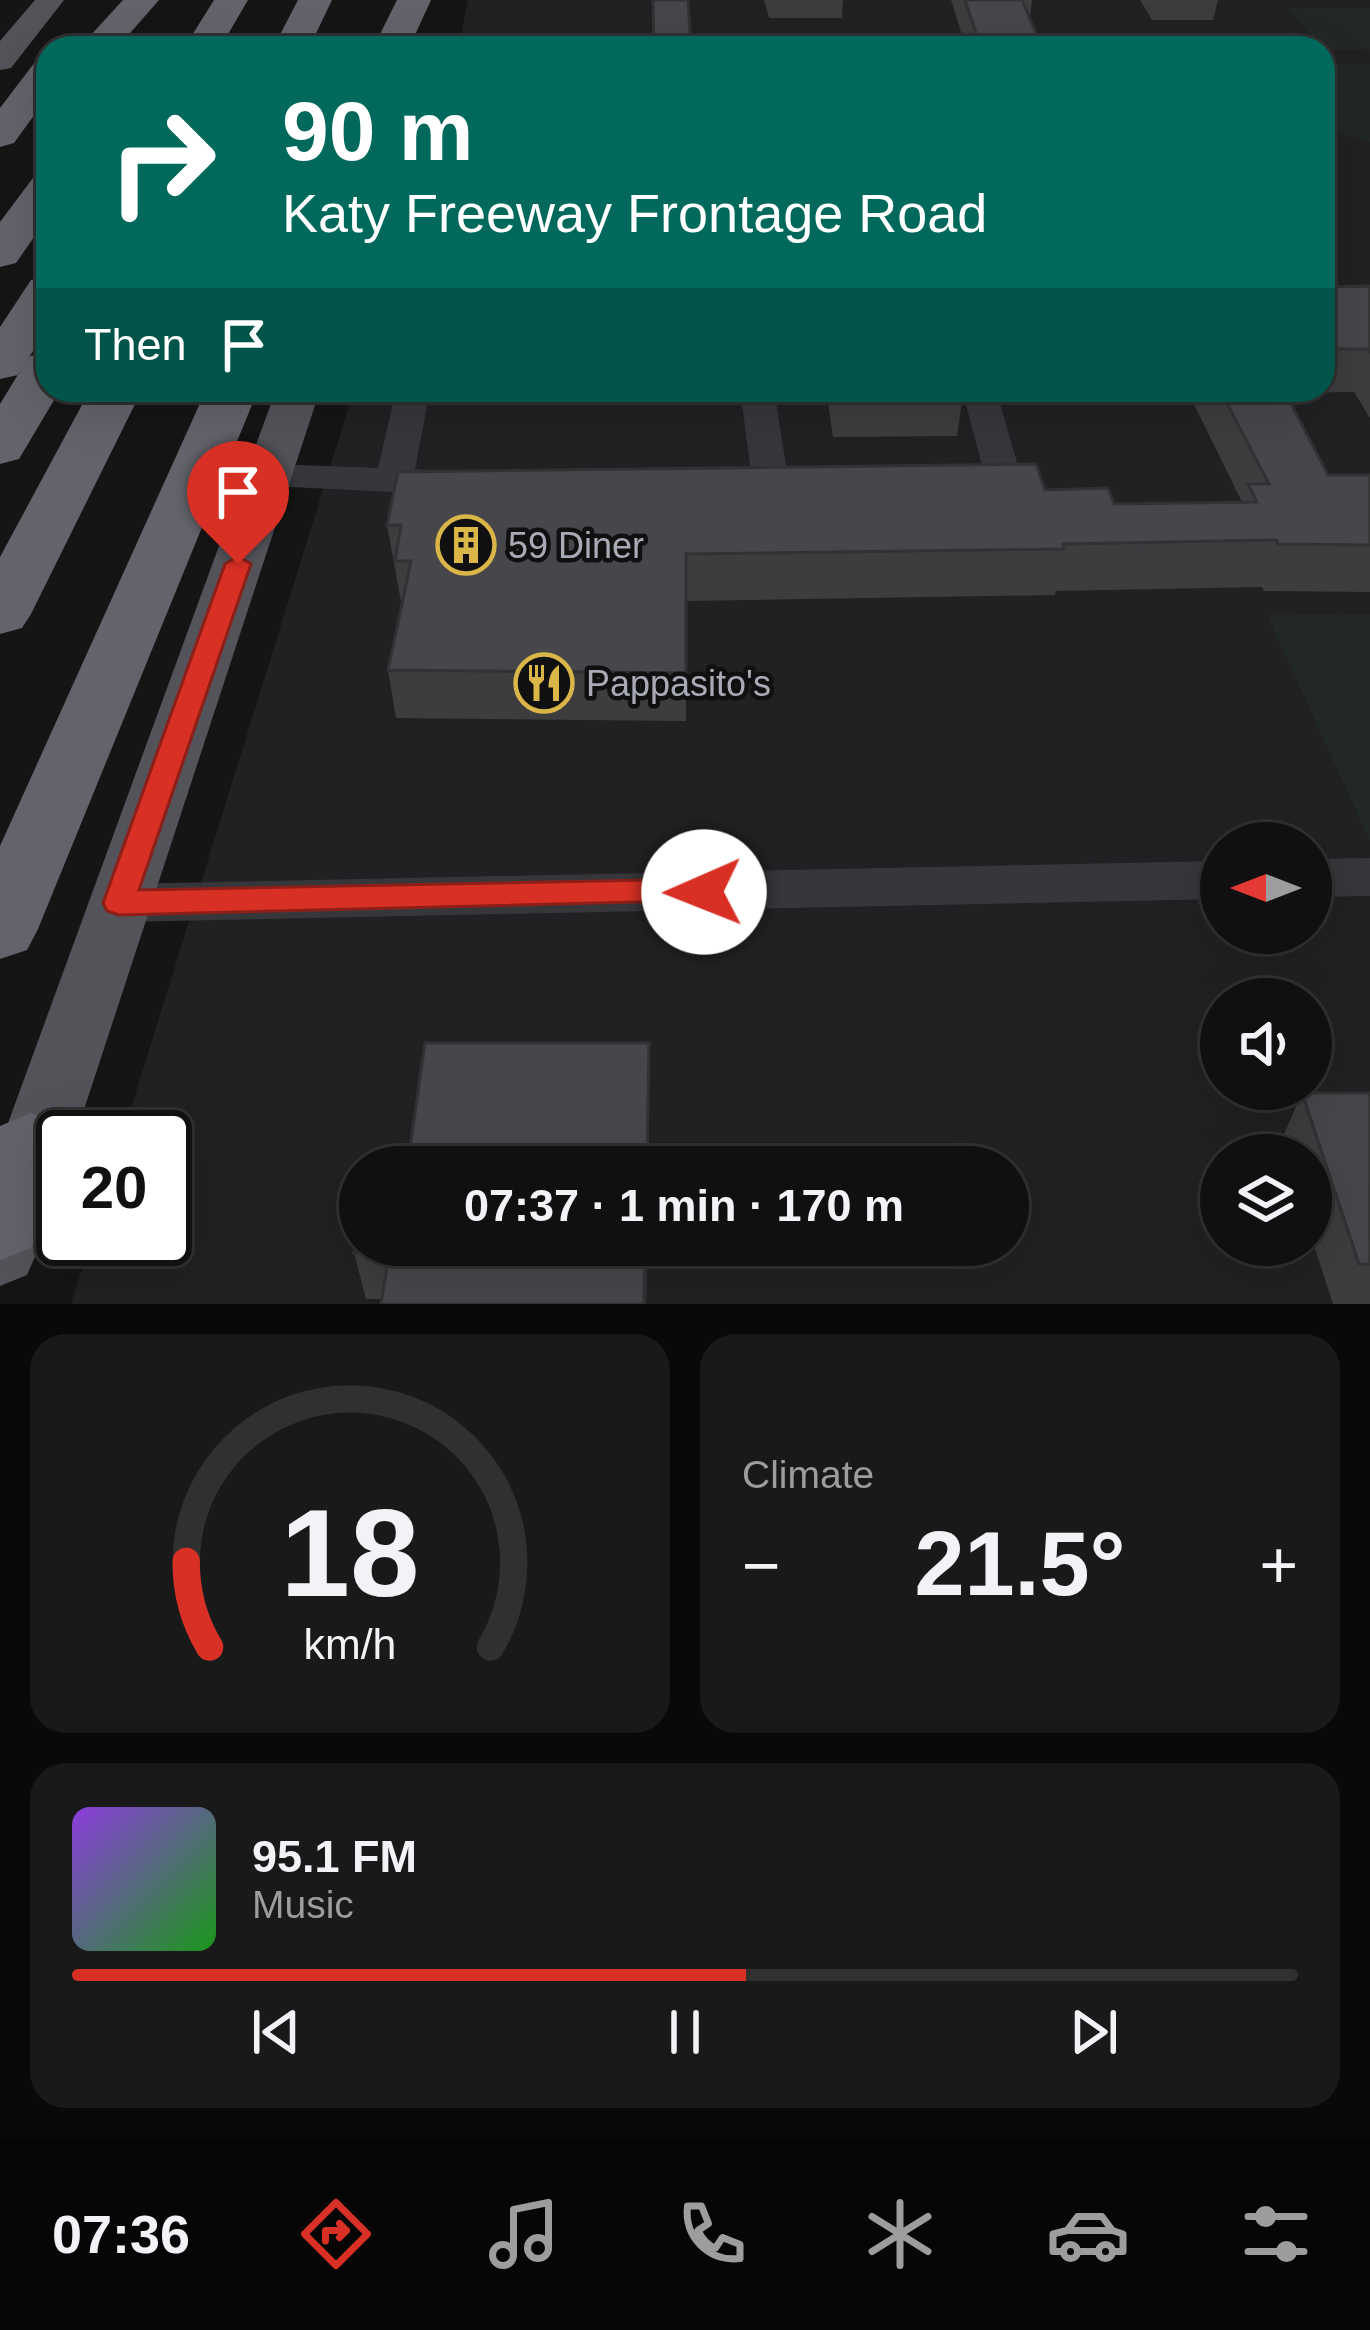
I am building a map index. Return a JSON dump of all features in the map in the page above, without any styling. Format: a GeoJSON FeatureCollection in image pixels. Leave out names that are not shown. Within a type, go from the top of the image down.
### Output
{"type":"FeatureCollection","features":[{"type":"Feature","properties":{"kind":"highway"},"geometry":{"type":"LineString","coordinates":[[109,36],[142,0]]}},
{"type":"Feature","properties":{"kind":"highway"},"geometry":{"type":"LineString","coordinates":[[153,36],[177,0]]}},
{"type":"Feature","properties":{"kind":"highway"},"geometry":{"type":"LineString","coordinates":[[209,36],[231,0]]}},
{"type":"Feature","properties":{"kind":"highway"},"geometry":{"type":"LineString","coordinates":[[243,36],[263,0]]}},
{"type":"Feature","properties":{"kind":"highway"},"geometry":{"type":"LineString","coordinates":[[297,36],[315,0]]}},
{"type":"Feature","properties":{"kind":"highway"},"geometry":{"type":"LineString","coordinates":[[323,36],[332,0]]}},
{"type":"Feature","properties":{"kind":"highway"},"geometry":{"type":"LineString","coordinates":[[397,36],[414,0]]}},
{"type":"Feature","properties":{"kind":"highway"},"geometry":{"type":"LineString","coordinates":[[73,36],[98,3]]}},
{"type":"Feature","properties":{"kind":"highway"},"geometry":{"type":"LineString","coordinates":[[0,134],[36,86]]}},
{"type":"Feature","properties":{"kind":"highway"},"geometry":{"type":"LineString","coordinates":[[0,149],[36,112]]}},
{"type":"Feature","properties":{"kind":"highway"},"geometry":{"type":"LineString","coordinates":[[0,254],[36,204]]}},
{"type":"Feature","properties":{"kind":"highway"},"geometry":{"type":"LineString","coordinates":[[0,364],[36,308]]}},
{"type":"Feature","properties":{"kind":"highway"},"geometry":{"type":"LineString","coordinates":[[0,448],[36,387]]}},
{"type":"Feature","properties":{"kind":"highway"},"geometry":{"type":"LineString","coordinates":[[0,614],[110,402]]}},
{"type":"Feature","properties":{"kind":"highway"},"geometry":{"type":"LineString","coordinates":[[0,820],[186,402]]}},
{"type":"Feature","properties":{"kind":"highway"},"geometry":{"type":"LineString","coordinates":[[0,929],[227,402]]}},
{"type":"Feature","properties":{"kind":"main road"},"geometry":{"type":"LineString","coordinates":[[1,60],[50,0]]}},
{"type":"Feature","properties":{"kind":"main road"},"geometry":{"type":"LineString","coordinates":[[406,36],[414,0]]}},
{"type":"Feature","properties":{"kind":"main road"},"geometry":{"type":"LineString","coordinates":[[0,1250],[15,1185],[294,402]]}},
{"type":"Feature","properties":{"kind":"lane"},"geometry":{"type":"LineString","coordinates":[[394,482],[411,402]]}},
{"type":"Feature","properties":{"kind":"lane"},"geometry":{"type":"LineString","coordinates":[[760,402],[770,478]]}},
{"type":"Feature","properties":{"kind":"lane"},"geometry":{"type":"LineString","coordinates":[[933,476],[1003,476],[982,402]]}},
{"type":"Feature","properties":{"kind":"lane"},"geometry":{"type":"LineString","coordinates":[[268,475],[487,482]]}},
{"type":"Feature","properties":{"kind":"lane"},"geometry":{"type":"LineString","coordinates":[[731,479],[817,478]]}},
{"type":"Feature","properties":{"kind":"lane"},"geometry":{"type":"LineString","coordinates":[[1332,878],[1370,877]]}},
{"type":"Feature","properties":{"kind":"lane"},"geometry":{"type":"LineString","coordinates":[[119,903],[1200,880]]}},
{"type":"Feature","properties":{"kind":"shaded area"},"geometry":{"type":"Polygon","coordinates":[[[468,0],[1370,0],[1370,288],[1335,288],[1335,36],[460,36],[468,0]]]}},
{"type":"Feature","properties":{"kind":"shaded area"},"geometry":{"type":"Polygon","coordinates":[[[1287,8],[1370,8],[1370,49],[1335,50],[1335,36],[1311,36],[1287,8]]]}},
{"type":"Feature","properties":{"kind":"shaded area"},"geometry":{"type":"Polygon","coordinates":[[[1335,64],[1370,64],[1370,142],[1335,132],[1335,64]]]}},
{"type":"Feature","properties":{"kind":"shaded area"},"geometry":{"type":"Polygon","coordinates":[[[1370,323],[1370,614],[1268,616],[1370,842],[1370,1304],[71,1304],[83,1266],[192,1266],[192,1110],[130,1110],[350,402],[1335,402],[1335,373],[1370,323]]]}},
{"type":"Feature","properties":{"kind":"shaded area"},"geometry":{"type":"Polygon","coordinates":[[[1370,614],[1370,842],[1267,615],[1370,614]]]}},
{"type":"Feature","properties":{"kind":"building"},"geometry":{"type":"Polygon","coordinates":[[[653,0],[688,0],[690,36],[654,36],[653,0]]]}},
{"type":"Feature","properties":{"kind":"building"},"geometry":{"type":"Polygon","coordinates":[[[965,0],[1022,0],[1037,36],[977,36],[965,0]]]}},
{"type":"Feature","properties":{"kind":"building"},"geometry":{"type":"Polygon","coordinates":[[[1370,286],[1370,352],[1335,349],[1335,287],[1370,286]]]}},
{"type":"Feature","properties":{"kind":"building"},"geometry":{"type":"Polygon","coordinates":[[[1226,402],[1290,402],[1328,475],[1370,475],[1370,545],[1278,544],[1276,540],[1063,544],[1064,549],[686,554],[686,673],[388,670],[411,561],[395,561],[401,525],[387,525],[398,472],[1036,464],[1045,490],[1108,488],[1114,504],[1257,502],[1248,484],[1269,484],[1226,402]]]}},
{"type":"Feature","properties":{"kind":"building"},"geometry":{"type":"Polygon","coordinates":[[[425,1043],[649,1043],[647,1146],[410,1146],[425,1043]]]}},
{"type":"Feature","properties":{"kind":"building"},"geometry":{"type":"Polygon","coordinates":[[[1332,1093],[1370,1093],[1370,1264],[1359,1264],[1332,1183],[1332,1134],[1316,1134],[1308,1110],[1332,1110],[1332,1093]]]}},
{"type":"Feature","properties":{"kind":"building"},"geometry":{"type":"Polygon","coordinates":[[[387,1266],[645,1266],[644,1304],[381,1304],[387,1266]]]}},
{"type":"Feature","properties":{"kind":"place","name":"59 Diner"},"geometry":{"type":"Point","coordinates":[466,545]}},
{"type":"Feature","properties":{"kind":"place","name":"Pappasito's"},"geometry":{"type":"Point","coordinates":[544,683]}},
{"type":"Feature","properties":{"kind":"route"},"geometry":{"type":"LineString","coordinates":[[238,564],[119,903],[704,892]]}}]}
